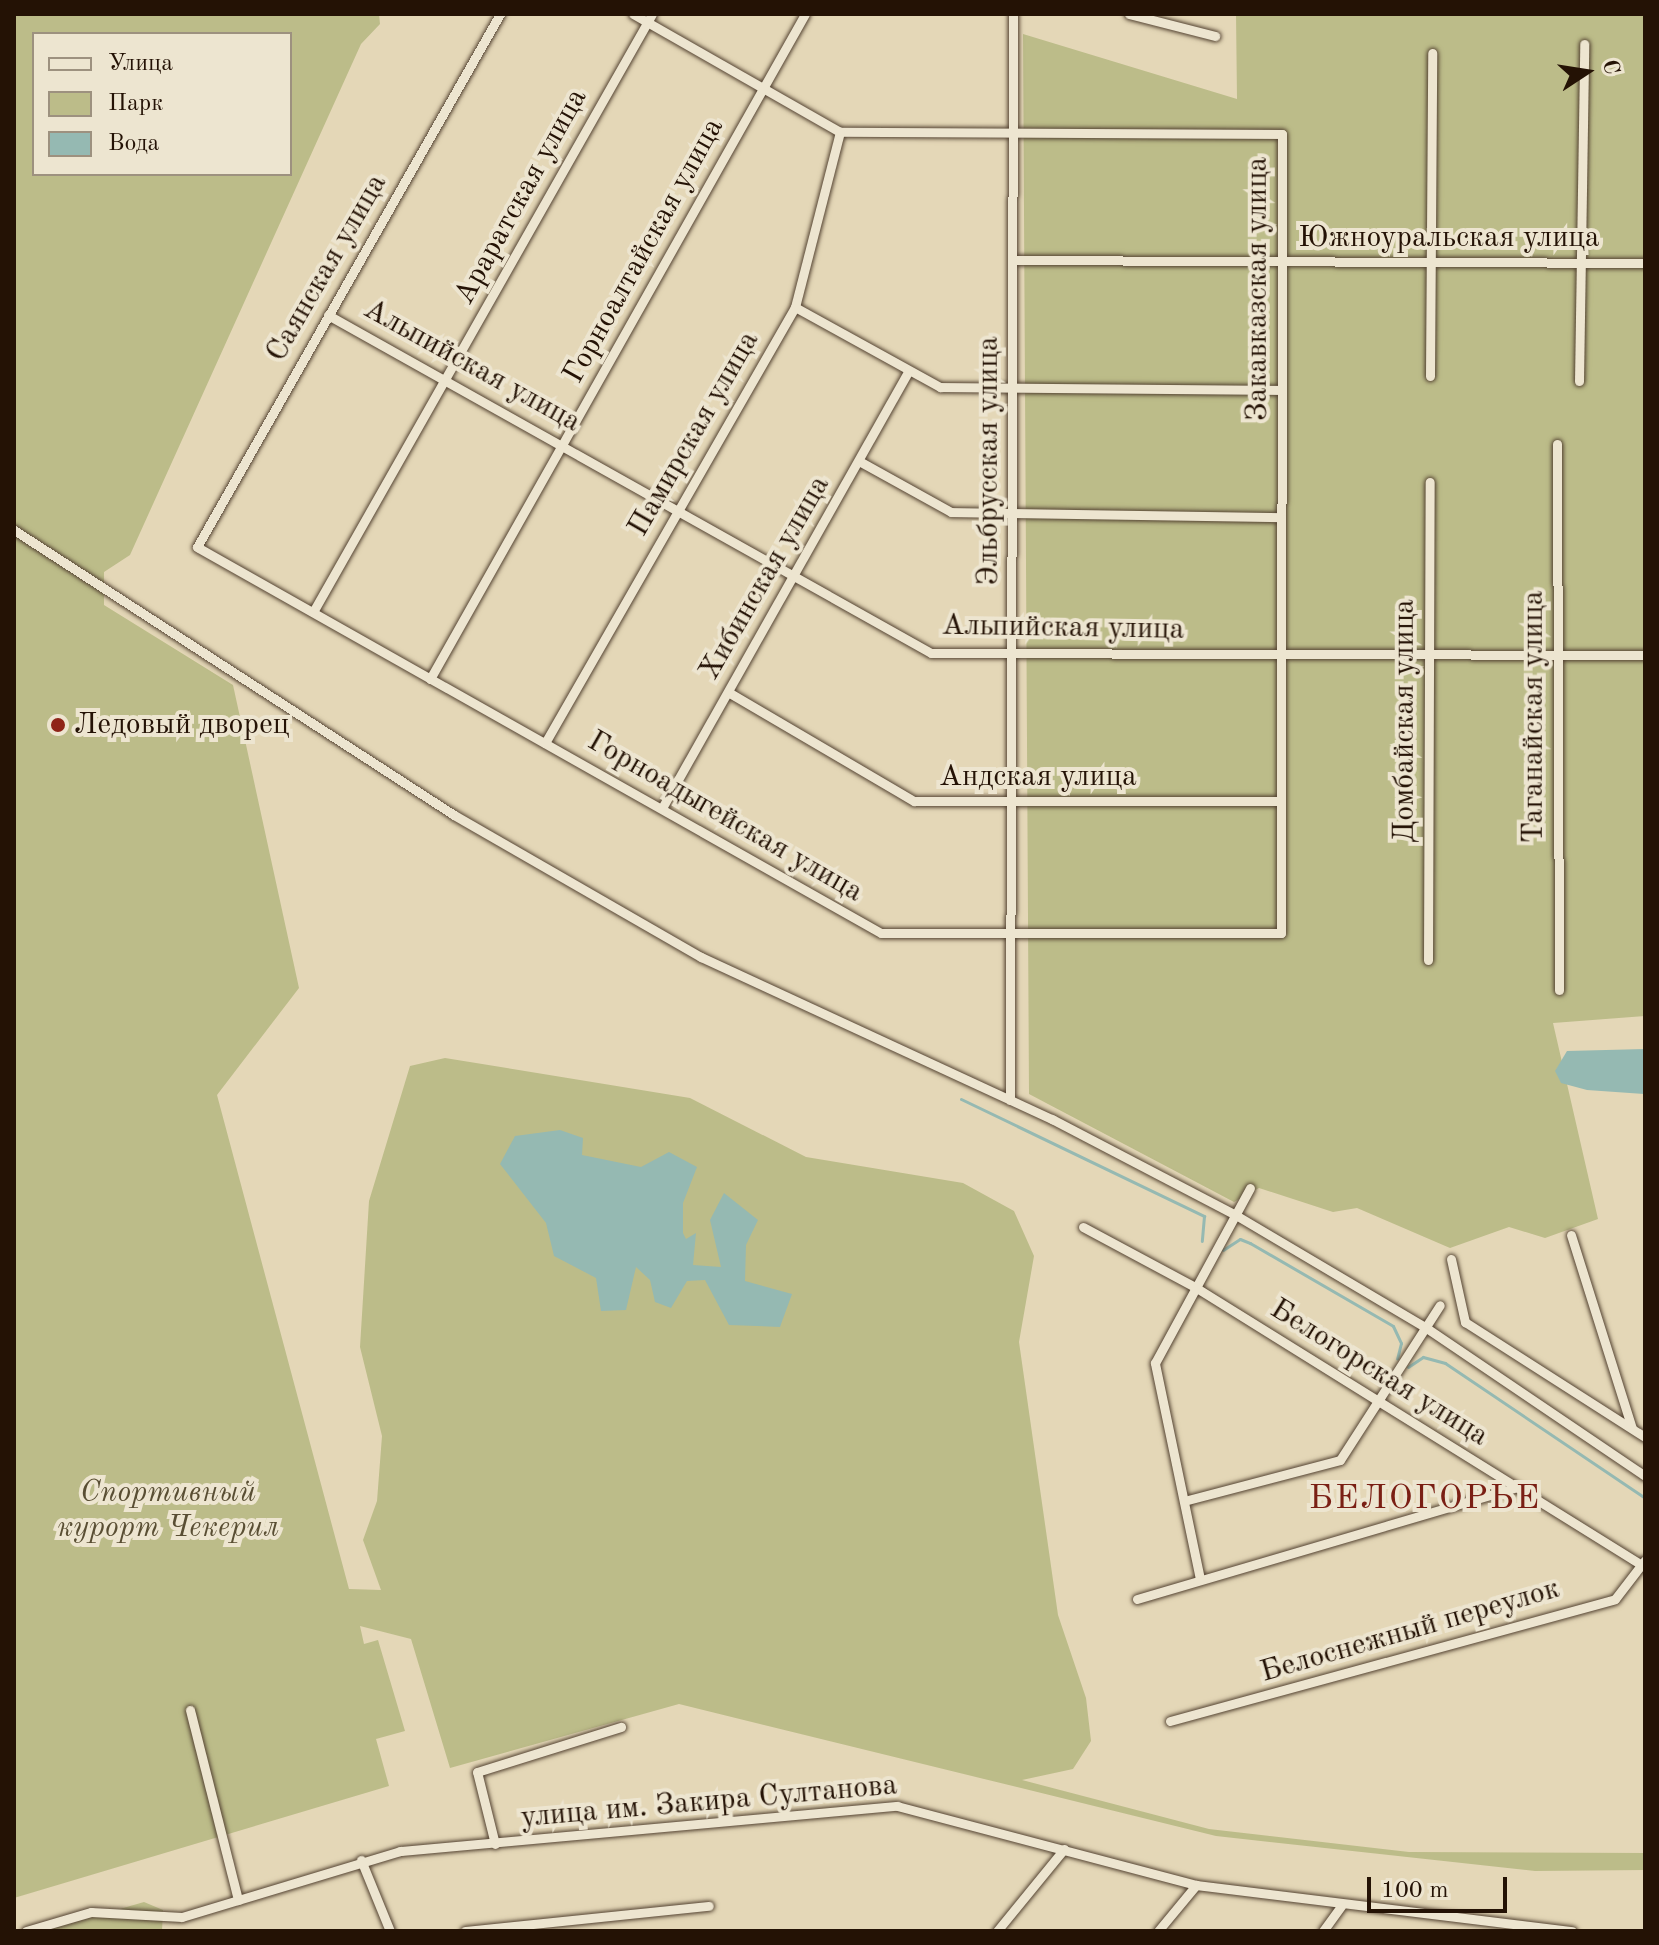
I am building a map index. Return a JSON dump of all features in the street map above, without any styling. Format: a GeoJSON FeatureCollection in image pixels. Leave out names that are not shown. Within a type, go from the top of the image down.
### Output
{"type":"FeatureCollection","features":[{"type":"Feature","properties":{"kind":"street","name":"Саянская улица"},"geometry":{"type":"LineString","coordinates":[[197,547],[500,14]]}},
{"type":"Feature","properties":{"kind":"street"},"geometry":{"type":"LineString","coordinates":[[633,14],[649,18],[840,132]]}},
{"type":"Feature","properties":{"kind":"street","name":"Горноалтайская улица"},"geometry":{"type":"LineString","coordinates":[[430,679],[805,14]]}},
{"type":"Feature","properties":{"kind":"street","name":"Эльбрусская улица"},"geometry":{"type":"LineString","coordinates":[[1010,1100],[1013,14]]}},
{"type":"Feature","properties":{"kind":"street"},"geometry":{"type":"LineString","coordinates":[[1129,14],[1215,36]]}},
{"type":"Feature","properties":{"kind":"street","name":"Араратская улица"},"geometry":{"type":"LineString","coordinates":[[313,612],[649,18]]}},
{"type":"Feature","properties":{"kind":"street"},"geometry":{"type":"LineString","coordinates":[[1579,381],[1584,44]]}},
{"type":"Feature","properties":{"kind":"street"},"geometry":{"type":"LineString","coordinates":[[1430,376],[1432,53]]}},
{"type":"Feature","properties":{"kind":"street","name":"Закавказская улица"},"geometry":{"type":"LineString","coordinates":[[840,132],[1282,134],[1281,933]]}},
{"type":"Feature","properties":{"kind":"street","name":"Памирская улица"},"geometry":{"type":"LineString","coordinates":[[545,743],[795,307],[840,132]]}},
{"type":"Feature","properties":{"kind":"street","name":"Южноуральская улица"},"geometry":{"type":"LineString","coordinates":[[1014,260],[1645,263]]}},
{"type":"Feature","properties":{"kind":"street"},"geometry":{"type":"LineString","coordinates":[[795,307],[940,387],[1282,390]]}},
{"type":"Feature","properties":{"kind":"street","name":"Альпийская улица"},"geometry":{"type":"LineString","coordinates":[[328,315],[446,378],[931,653],[1645,655]]}},
{"type":"Feature","properties":{"kind":"street","name":"Хибинская улица"},"geometry":{"type":"LineString","coordinates":[[662,808],[908,372]]}},
{"type":"Feature","properties":{"kind":"street","name":"Таганайская улица"},"geometry":{"type":"LineString","coordinates":[[1557,444],[1559,990]]}},
{"type":"Feature","properties":{"kind":"street"},"geometry":{"type":"LineString","coordinates":[[859,461],[951,512],[1281,517]]}},
{"type":"Feature","properties":{"kind":"street","name":"Домбайская улица"},"geometry":{"type":"LineString","coordinates":[[1428,960],[1430,482]]}},
{"type":"Feature","properties":{"kind":"street"},"geometry":{"type":"LineString","coordinates":[[14,530],[454,815],[701,957],[1010,1100],[1234,1214],[1425,1327],[1645,1476]]}},
{"type":"Feature","properties":{"kind":"street","name":"Горноадыгейская улица"},"geometry":{"type":"LineString","coordinates":[[197,547],[881,933],[1281,933]]}},
{"type":"Feature","properties":{"kind":"street","name":"Андская улица"},"geometry":{"type":"LineString","coordinates":[[728,692],[914,801],[1281,801]]}},
{"type":"Feature","properties":{"kind":"street"},"geometry":{"type":"LineString","coordinates":[[1200,1579],[1155,1363],[1250,1188]]}},
{"type":"Feature","properties":{"kind":"street","name":"Белогорская улица"},"geometry":{"type":"LineString","coordinates":[[1083,1227],[1195,1287],[1379,1399],[1515,1488],[1644,1564]]}},
{"type":"Feature","properties":{"kind":"street"},"geometry":{"type":"LineString","coordinates":[[1571,1235],[1632,1428]]}},
{"type":"Feature","properties":{"kind":"street"},"geometry":{"type":"LineString","coordinates":[[1451,1259],[1465,1322],[1645,1437]]}},
{"type":"Feature","properties":{"kind":"street"},"geometry":{"type":"LineString","coordinates":[[1184,1501],[1340,1460],[1440,1305]]}},
{"type":"Feature","properties":{"kind":"street"},"geometry":{"type":"LineString","coordinates":[[1137,1599],[1515,1488]]}},
{"type":"Feature","properties":{"kind":"street","name":"Белоснежный переулок"},"geometry":{"type":"LineString","coordinates":[[1170,1721],[1615,1599],[1644,1564]]}},
{"type":"Feature","properties":{"kind":"street"},"geometry":{"type":"LineString","coordinates":[[190,1710],[238,1900]]}},
{"type":"Feature","properties":{"kind":"street"},"geometry":{"type":"LineString","coordinates":[[495,1844],[477,1772],[621,1727]]}},
{"type":"Feature","properties":{"kind":"street","name":"улица им. Закира Султанова"},"geometry":{"type":"LineString","coordinates":[[26,1931],[91,1912],[182,1917],[361,1860],[495,1844],[897,1806],[1196,1885],[1482,1928],[1572,1931]]}},
{"type":"Feature","properties":{"kind":"street"},"geometry":{"type":"LineString","coordinates":[[997,1931],[1064,1849]]}},
{"type":"Feature","properties":{"kind":"street"},"geometry":{"type":"LineString","coordinates":[[361,1860],[390,1931]]}},
{"type":"Feature","properties":{"kind":"street"},"geometry":{"type":"LineString","coordinates":[[1158,1931],[1196,1885]]}},
{"type":"Feature","properties":{"kind":"street"},"geometry":{"type":"LineString","coordinates":[[465,1931],[709,1906]]}},
{"type":"Feature","properties":{"kind":"street"},"geometry":{"type":"LineString","coordinates":[[1323,1931],[1341,1906]]}},
{"type":"Feature","properties":{"kind":"green space","name":"Спортивный курорт Чекерил"},"geometry":{"type":"Polygon","coordinates":[[[14,14],[379,14],[380,24],[361,44],[130,555],[104,572],[104,605],[233,685],[299,988],[217,1095],[349,1589],[381,1590],[363,1540],[377,1501],[382,1436],[360,1347],[369,1201],[410,1066],[445,1058],[690,1098],[806,1157],[963,1183],[1014,1211],[1034,1256],[1019,1342],[1058,1615],[1086,1698],[1091,1741],[1073,1769],[1022,1780],[1209,1829],[1409,1852],[1645,1853],[1645,1870],[1535,1871],[1216,1836],[679,1704],[450,1768],[411,1639],[360,1626],[364,1644],[378,1640],[405,1731],[376,1739],[389,1786],[14,1898],[14,14]]]}},
{"type":"Feature","properties":{"kind":"green space"},"geometry":{"type":"Polygon","coordinates":[[[1236,14],[1645,14],[1645,1016],[1553,1023],[1598,1219],[1545,1238],[1509,1227],[1450,1248],[1357,1208],[1333,1212],[1259,1188],[1234,1202],[1029,1094],[1023,34],[1237,99],[1236,14]]]}},
{"type":"Feature","properties":{"kind":"green space"},"geometry":{"type":"Polygon","coordinates":[[[144,1902],[163,1910],[162,1931],[44,1931],[144,1902]]]}},
{"type":"Feature","properties":{"kind":"water"},"geometry":{"type":"Polygon","coordinates":[[[1645,1049],[1644,1094],[1587,1090],[1561,1083],[1555,1071],[1567,1051],[1645,1049]]]}},
{"type":"Feature","properties":{"kind":"water"},"geometry":{"type":"Polygon","coordinates":[[[560,1130],[583,1138],[582,1155],[641,1167],[669,1152],[697,1167],[683,1203],[683,1233],[686,1239],[696,1233],[693,1265],[721,1267],[710,1220],[724,1193],[758,1220],[746,1245],[745,1281],[792,1294],[780,1327],[729,1325],[705,1280],[687,1281],[671,1308],[655,1302],[650,1280],[636,1267],[626,1310],[601,1311],[596,1278],[554,1256],[546,1223],[500,1164],[515,1136],[560,1130]]]}},
{"type":"Feature","properties":{"kind":"waterway"},"geometry":{"type":"LineString","coordinates":[[961,1099],[1204,1216],[1202,1241]]}},
{"type":"Feature","properties":{"kind":"waterway"},"geometry":{"type":"LineString","coordinates":[[1223,1250],[1240,1239],[1250,1243],[1393,1326],[1401,1343],[1397,1359]]}},
{"type":"Feature","properties":{"kind":"waterway"},"geometry":{"type":"LineString","coordinates":[[1408,1367],[1423,1357],[1445,1363],[1645,1498]]}},
{"type":"Feature","properties":{"kind":"place","name":"Ледовый дворец"},"geometry":{"type":"Point","coordinates":[58,725]}},
{"type":"Feature","properties":{"kind":"district","name":"БЕЛОГОРЬЕ"},"geometry":{"type":"Point","coordinates":[1425,1500]}}]}
